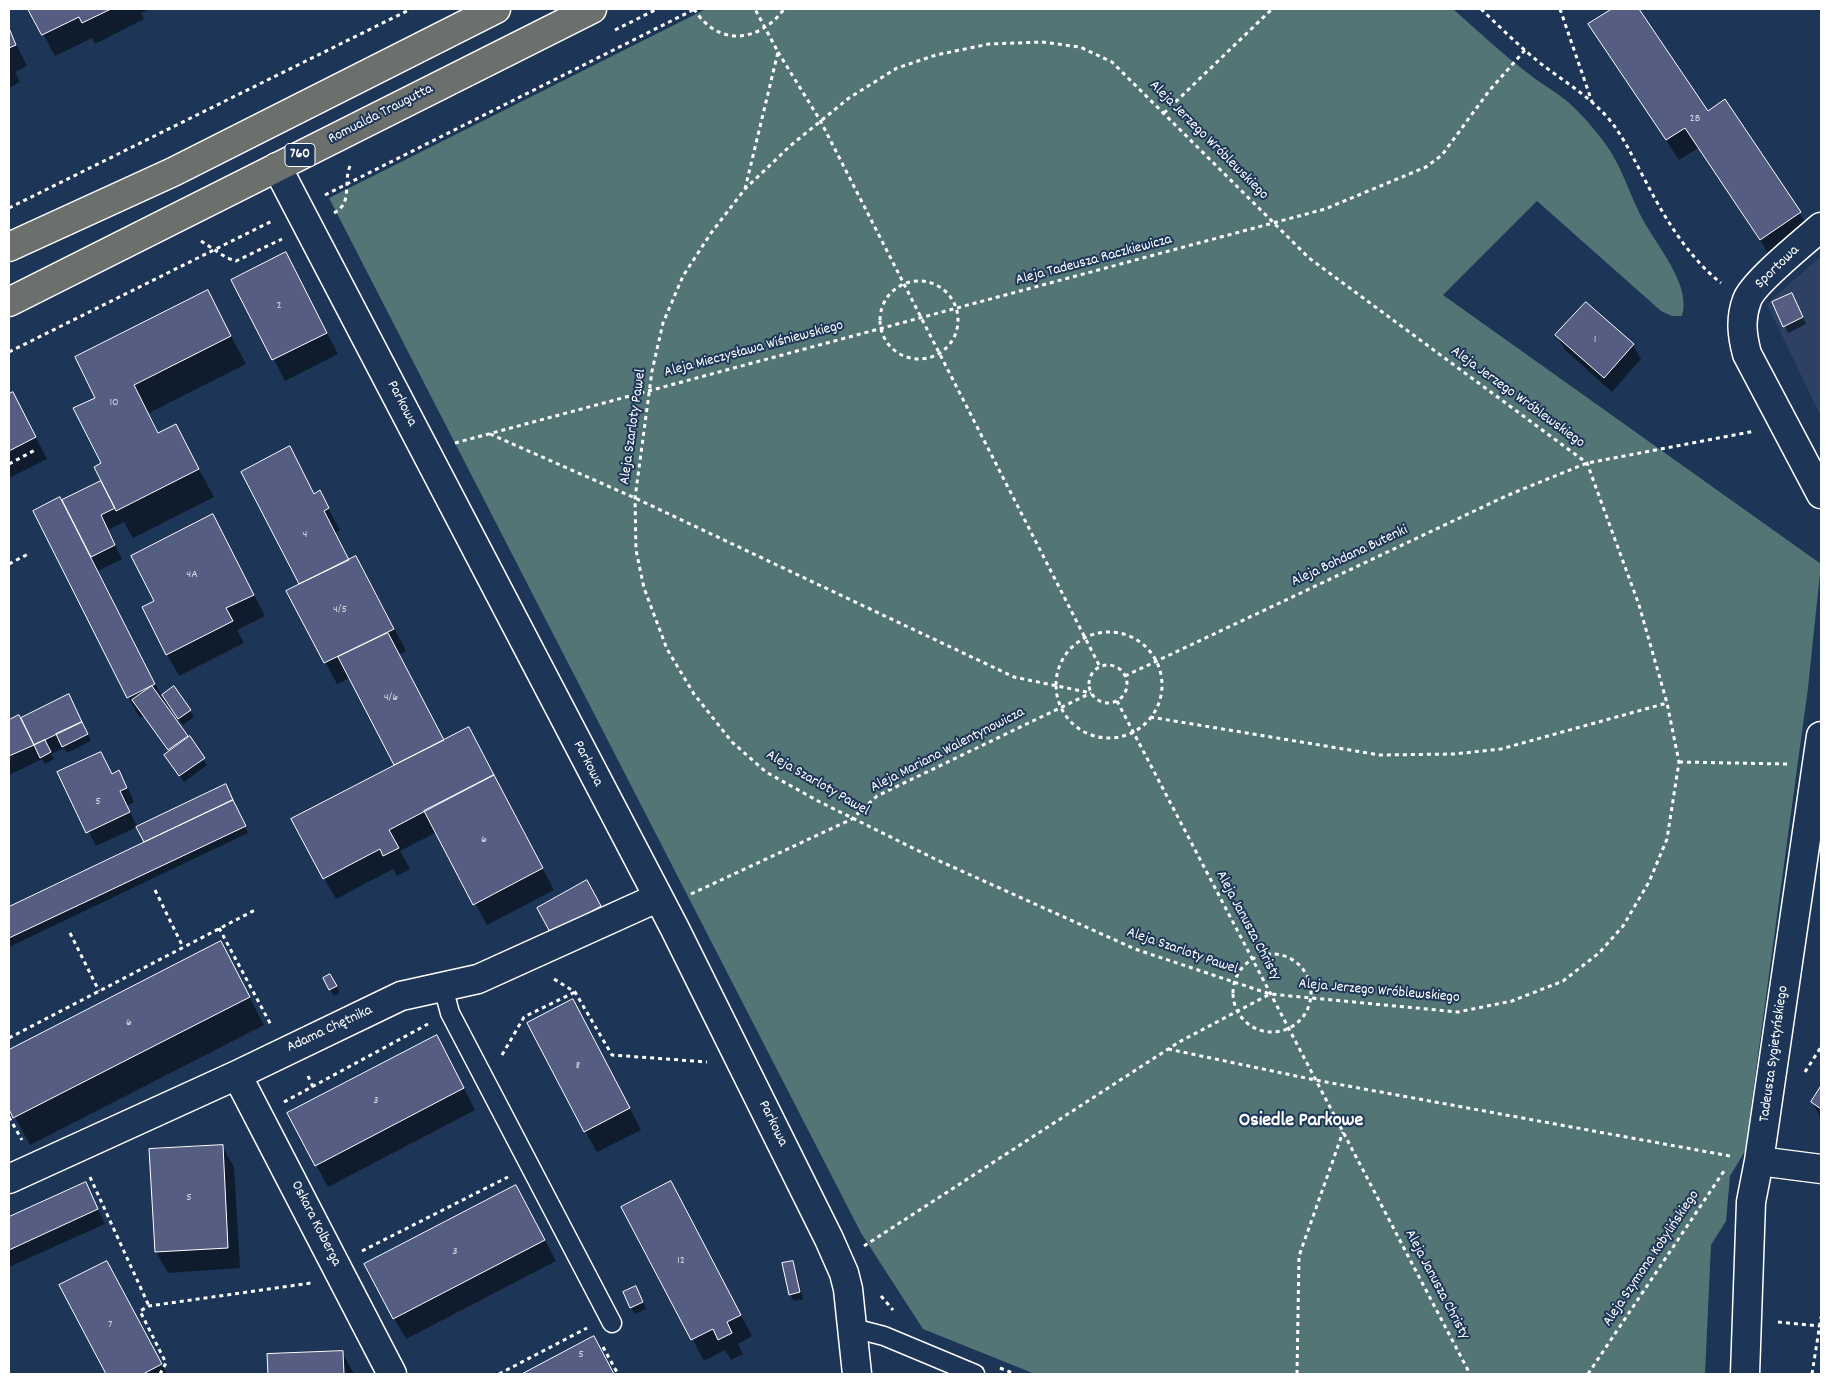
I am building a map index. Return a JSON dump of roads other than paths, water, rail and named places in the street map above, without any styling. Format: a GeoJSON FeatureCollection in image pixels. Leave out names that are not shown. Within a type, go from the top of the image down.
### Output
{"type":"FeatureCollection","features":[{"type":"Feature","properties":{"kind":"main road"},"geometry":{"type":"LineString","coordinates":[[9,247],[173,172],[496,9]]}},
{"type":"Feature","properties":{"kind":"main road","name":"Romualda Traugutta"},"geometry":{"type":"LineString","coordinates":[[9,302],[592,9]]}},
{"type":"Feature","properties":{"kind":"street","name":"Parkowa"},"geometry":{"type":"LineString","coordinates":[[277,167],[670,898],[678,935],[838,1258],[848,1289],[857,1374]]}},
{"type":"Feature","properties":{"kind":"street","name":"Sportowa"},"geometry":{"type":"LineString","coordinates":[[1821,227],[1771,272],[1745,306],[1742,332],[1747,354],[1821,494]]}},
{"type":"Feature","properties":{"kind":"street","name":"Tadeusza Sygietyńskiego"},"geometry":{"type":"LineString","coordinates":[[1745,1374],[1751,1202],[1746,1159],[1821,736]]}},
{"type":"Feature","properties":{"kind":"street","name":"Adama Chętnika"},"geometry":{"type":"LineString","coordinates":[[9,1179],[237,1075],[401,996],[478,979],[670,898]]}},
{"type":"Feature","properties":{"kind":"street","name":"Oskara Kolberga"},"geometry":{"type":"LineString","coordinates":[[237,1075],[392,1374]]}},
{"type":"Feature","properties":{"kind":"street"},"geometry":{"type":"LineString","coordinates":[[1746,1159],[1821,1169]]}},
{"type":"Feature","properties":{"kind":"lane"},"geometry":{"type":"LineString","coordinates":[[443,987],[450,1014],[612,1323]]}},
{"type":"Feature","properties":{"kind":"lane"},"geometry":{"type":"LineString","coordinates":[[853,1328],[884,1336],[975,1374]]}},
{"type":"Feature","properties":{"kind":"district","name":"Osiedle Parkowe"},"geometry":{"type":"Point","coordinates":[1301,1122]}}]}
